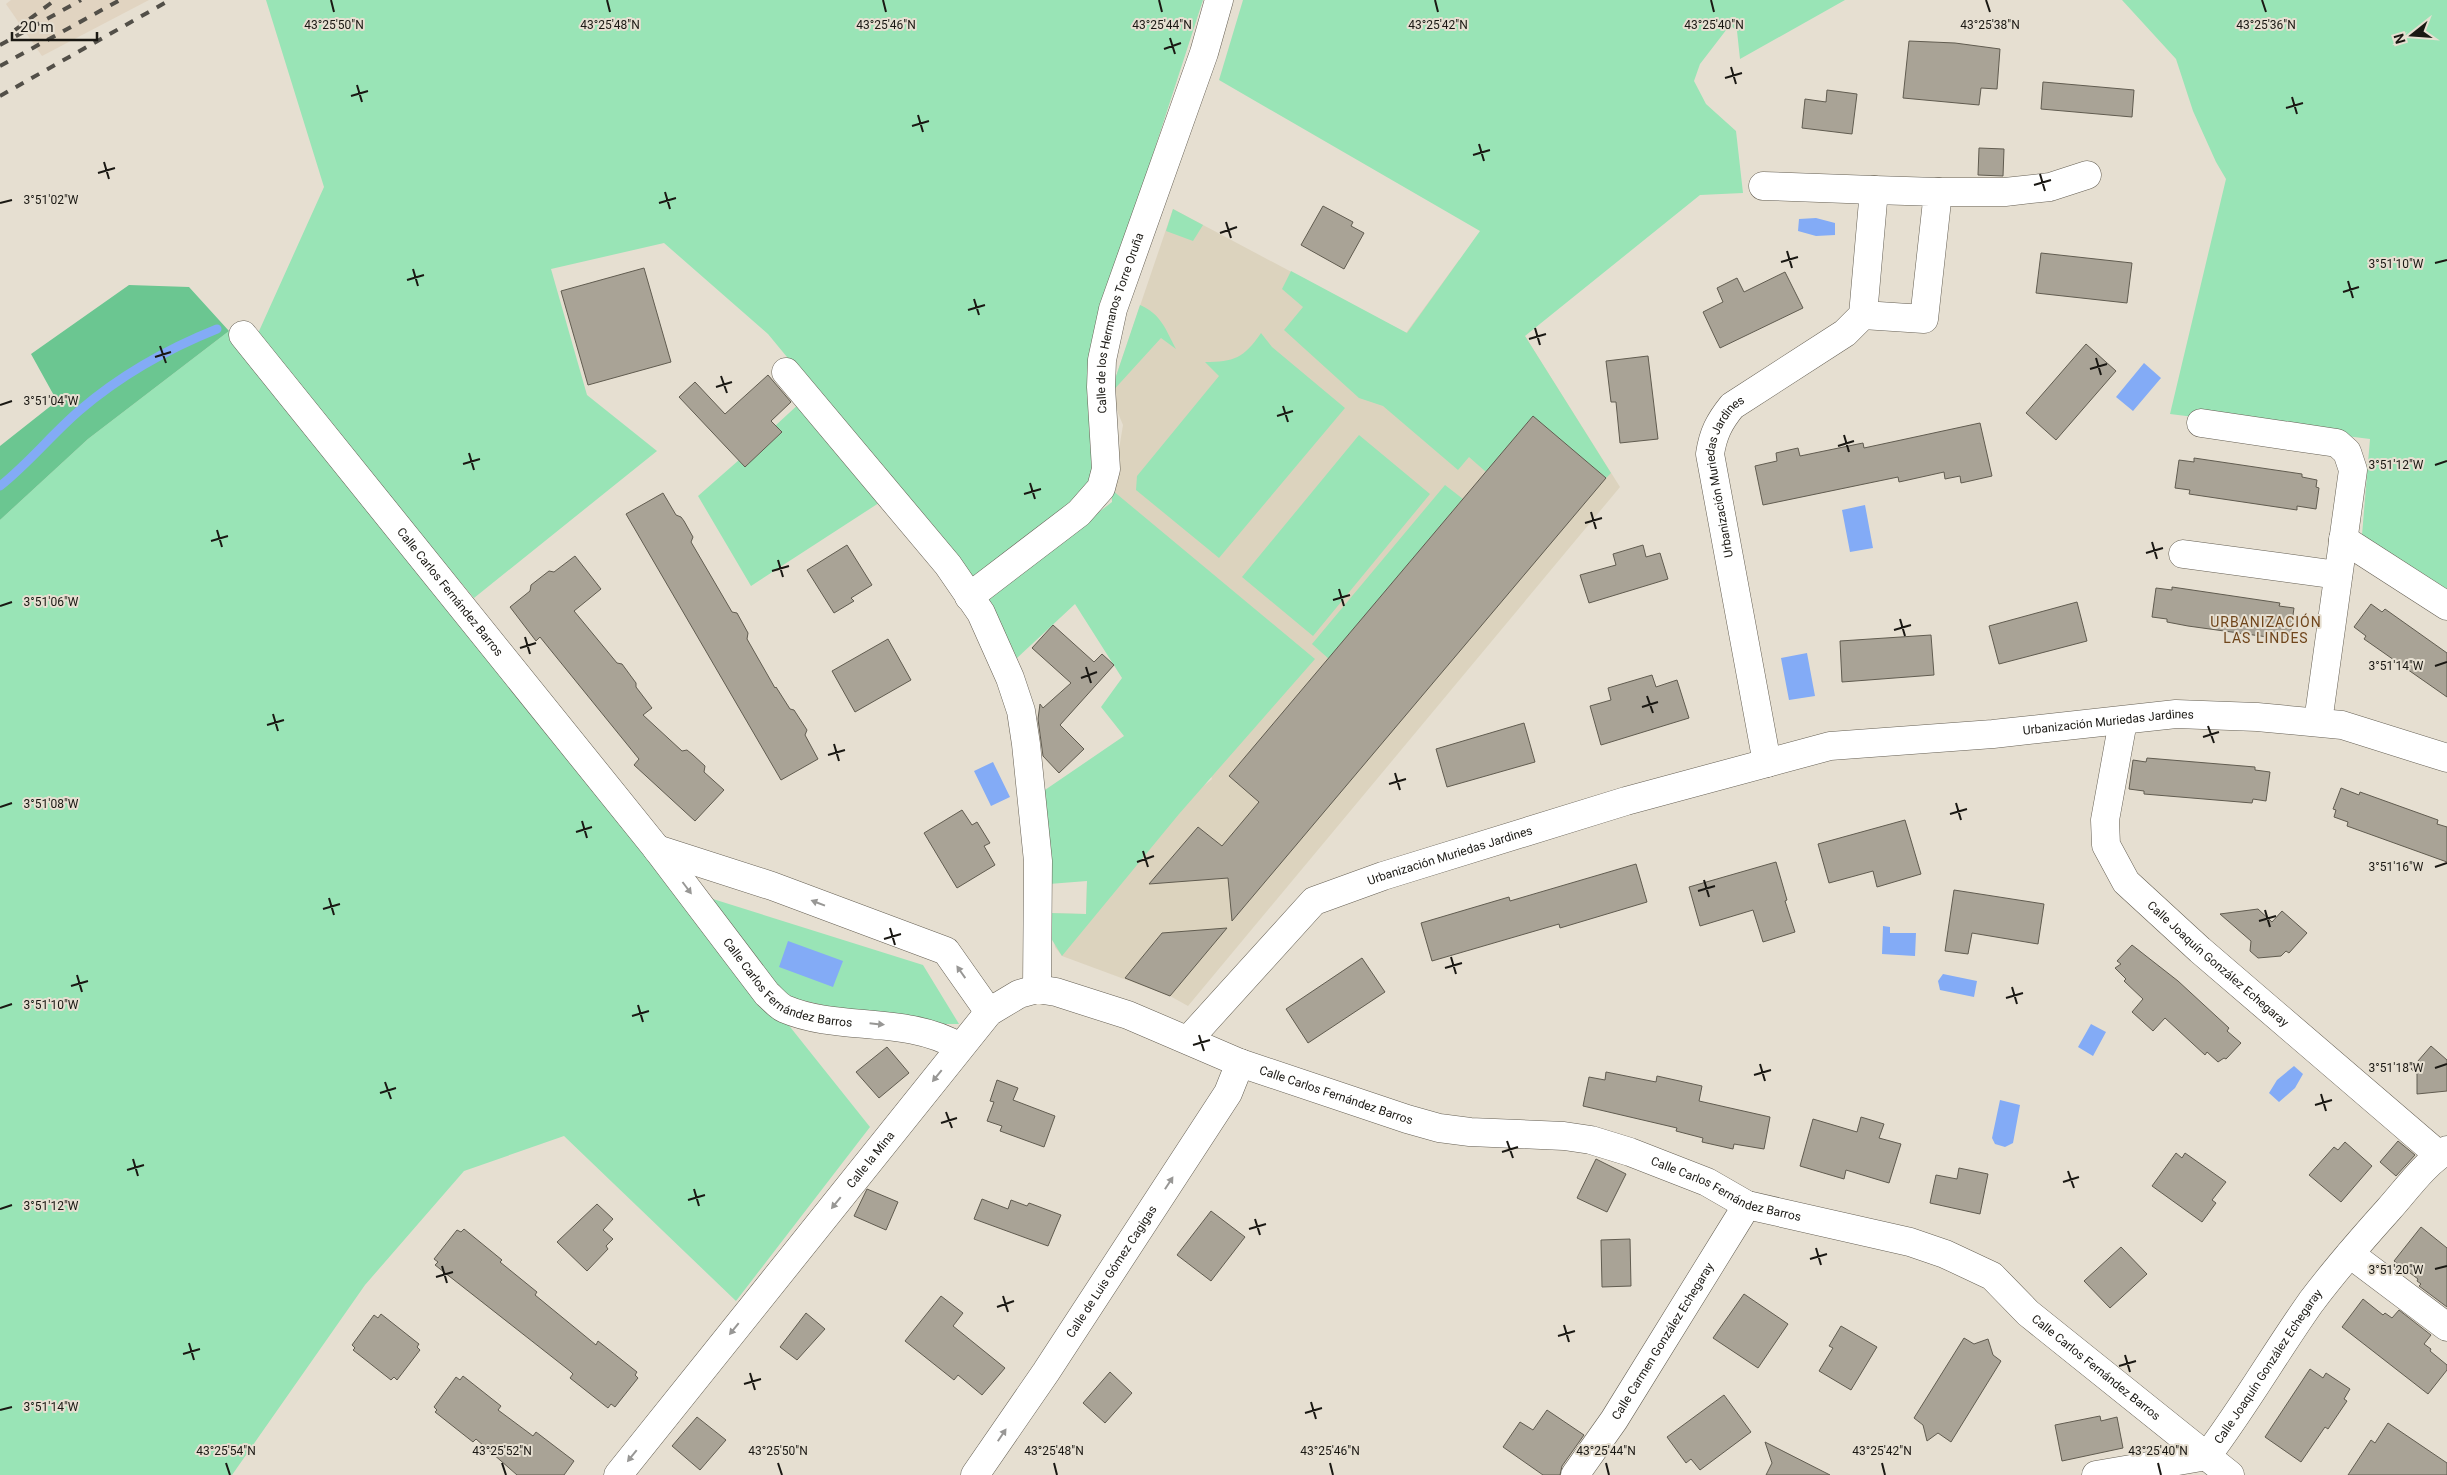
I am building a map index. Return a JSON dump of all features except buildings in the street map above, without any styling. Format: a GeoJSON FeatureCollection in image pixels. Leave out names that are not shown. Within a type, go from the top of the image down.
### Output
{"type":"FeatureCollection","features":[{"type":"Feature","properties":{"kind":"street","name":"Calle de los Hermanos Torre Oruña"},"geometry":{"type":"LineString","coordinates":[[969,596],[1079,513],[1100,488],[1106,469],[1101,386],[1102,360],[1113,309],[1204,54],[1220,0]]}},
{"type":"Feature","properties":{"kind":"street"},"geometry":{"type":"LineString","coordinates":[[1763,186],[1938,192],[2005,192],[2050,188],[2087,175]]}},
{"type":"Feature","properties":{"kind":"street"},"geometry":{"type":"LineString","coordinates":[[1874,190],[1863,315],[1924,319],[1938,192]]}},
{"type":"Feature","properties":{"kind":"street","name":"Urbanización Muriedas Jardines"},"geometry":{"type":"LineString","coordinates":[[1767,763],[1710,454],[1712,437],[1720,421],[1732,406],[1845,334],[1863,315]]}},
{"type":"Feature","properties":{"kind":"street","name":"Calle Carlos Fernández Barros"},"geometry":{"type":"LineString","coordinates":[[243,335],[657,849],[767,994],[783,1008],[813,1017],[898,1026],[944,1039],[960,1047]]}},
{"type":"Feature","properties":{"kind":"street"},"geometry":{"type":"LineString","coordinates":[[786,372],[948,566],[981,613],[1010,678],[1021,711],[1038,861],[1037,989],[1056,992],[1128,1015],[1188,1040]]}},
{"type":"Feature","properties":{"kind":"street"},"geometry":{"type":"LineString","coordinates":[[2201,423],[2337,444],[2347,452],[2353,470],[2318,722]]}},
{"type":"Feature","properties":{"kind":"street"},"geometry":{"type":"LineString","coordinates":[[2343,539],[2447,606]]}},
{"type":"Feature","properties":{"kind":"street"},"geometry":{"type":"LineString","coordinates":[[2184,554],[2338,575]]}},
{"type":"Feature","properties":{"kind":"street","name":"Urbanización Muriedas Jardines"},"geometry":{"type":"LineString","coordinates":[[1188,1040],[1314,901],[1383,876],[1626,801],[1830,746],[2123,721],[2176,714],[2342,725],[2447,758]]}},
{"type":"Feature","properties":{"kind":"street","name":"Calle Joaquín González Echegaray"},"geometry":{"type":"LineString","coordinates":[[2123,721],[2110,783],[2105,820],[2106,845],[2126,882],[2208,956],[2443,1152],[2350,1254],[2312,1301],[2228,1428],[2207,1456]]}},
{"type":"Feature","properties":{"kind":"street"},"geometry":{"type":"LineString","coordinates":[[657,849],[772,886],[946,951],[988,1012]]}},
{"type":"Feature","properties":{"kind":"street","name":"Calle la Mina"},"geometry":{"type":"LineString","coordinates":[[618,1475],[988,1012],[1019,994],[1037,989]]}},
{"type":"Feature","properties":{"kind":"street","name":"Calle Carlos Fernández Barros"},"geometry":{"type":"LineString","coordinates":[[1188,1040],[1240,1064],[1439,1128],[1470,1132],[1564,1136],[1591,1140],[1630,1152],[1707,1182],[1747,1205],[1910,1242],[1945,1254],[1992,1276],[2028,1313],[2230,1475]]}},
{"type":"Feature","properties":{"kind":"street","name":"Calle de Luis Gómez Cagigas"},"geometry":{"type":"LineString","coordinates":[[975,1475],[1046,1372],[1228,1094],[1240,1064]]}},
{"type":"Feature","properties":{"kind":"street","name":"Calle Carmen González Echegaray"},"geometry":{"type":"LineString","coordinates":[[1574,1475],[1614,1420],[1747,1205]]}},
{"type":"Feature","properties":{"kind":"street"},"geometry":{"type":"LineString","coordinates":[[2350,1254],[2447,1327]]}},
{"type":"Feature","properties":{"kind":"street"},"geometry":{"type":"LineString","coordinates":[[2096,1475],[2207,1456]]}},
{"type":"Feature","properties":{"kind":"shaded area"},"geometry":{"type":"Polygon","coordinates":[[[11,0],[149,0],[42,56],[6,4],[11,0]]]}},
{"type":"Feature","properties":{"kind":"shaded area"},"geometry":{"type":"Polygon","coordinates":[[[1173,209],[1406,333],[1459,260],[1525,336],[1620,487],[1188,1006],[1170,996],[1062,956],[1055,947],[1049,913],[1086,914],[1087,881],[1212,779],[1111,498],[1123,425],[1110,394],[1173,209]]]}},
{"type":"Feature","properties":{"kind":"green space"},"geometry":{"type":"Polygon","coordinates":[[[266,0],[1203,0],[1097,327],[1098,455],[1091,483],[1062,519],[978,581],[966,574],[768,334],[664,243],[551,269],[587,395],[657,451],[474,598],[255,340],[324,187],[266,0]]]}},
{"type":"Feature","properties":{"kind":"green space"},"geometry":{"type":"Polygon","coordinates":[[[1243,0],[1845,0],[1740,59],[1737,31],[1730,25],[1700,64],[1694,81],[1706,104],[1736,131],[1743,193],[1700,195],[1525,336],[1611,473],[1606,478],[1533,417],[1486,472],[1469,457],[1458,470],[1383,406],[1359,398],[1284,330],[1303,307],[1282,289],[1291,271],[1407,333],[1480,231],[1219,80],[1243,0]]]}},
{"type":"Feature","properties":{"kind":"green space"},"geometry":{"type":"Polygon","coordinates":[[[2122,0],[2447,0],[2447,589],[2362,535],[2370,439],[2170,414],[2226,179],[2216,162],[2193,111],[2176,59],[2122,0]]]}},
{"type":"Feature","properties":{"kind":"green space"},"geometry":{"type":"Polygon","coordinates":[[[1173,209],[1203,225],[1193,241],[1166,231],[1173,209]]]}},
{"type":"Feature","properties":{"kind":"green space"},"geometry":{"type":"Polygon","coordinates":[[[129,285],[189,287],[229,331],[88,439],[0,520],[0,446],[57,401],[31,354],[129,285]]]}},
{"type":"Feature","properties":{"kind":"green space"},"geometry":{"type":"Polygon","coordinates":[[[1140,305],[1158,318],[1176,349],[1161,338],[1110,394],[1140,305]]]}},
{"type":"Feature","properties":{"kind":"green space"},"geometry":{"type":"Polygon","coordinates":[[[229,331],[458,611],[870,1127],[736,1301],[564,1136],[464,1171],[365,1285],[232,1475],[0,1475],[0,520],[88,439],[229,331]]]}},
{"type":"Feature","properties":{"kind":"green space"},"geometry":{"type":"Polygon","coordinates":[[[1261,333],[1272,347],[1345,408],[1219,558],[1136,490],[1137,476],[1219,376],[1205,362],[1224,361],[1238,357],[1249,348],[1261,333]]]}},
{"type":"Feature","properties":{"kind":"green space"},"geometry":{"type":"Polygon","coordinates":[[[802,401],[885,499],[751,586],[698,496],[739,460],[745,466],[782,432],[775,426],[802,401]]]}},
{"type":"Feature","properties":{"kind":"green space"},"geometry":{"type":"Polygon","coordinates":[[[1359,435],[1430,494],[1313,636],[1242,577],[1359,435]]]}},
{"type":"Feature","properties":{"kind":"green space"},"geometry":{"type":"Polygon","coordinates":[[[1445,485],[1463,499],[1329,659],[1312,644],[1445,485]]]}},
{"type":"Feature","properties":{"kind":"green space"},"geometry":{"type":"Polygon","coordinates":[[[1112,490],[1315,659],[1179,814],[1062,956],[1049,935],[1049,913],[1086,914],[1087,881],[1049,884],[1042,792],[1124,736],[1101,707],[1122,678],[1075,604],[1017,658],[988,598],[1112,502],[1112,490]]]}},
{"type":"Feature","properties":{"kind":"green space"},"geometry":{"type":"Polygon","coordinates":[[[697,894],[923,965],[959,1024],[944,1024],[844,1010],[788,997],[764,980],[697,894]]]}},
{"type":"Feature","properties":{"kind":"water"},"geometry":{"type":"Polygon","coordinates":[[[1816,218],[1835,223],[1835,235],[1816,236],[1798,231],[1799,219],[1816,218]]]}},
{"type":"Feature","properties":{"kind":"water"},"geometry":{"type":"Polygon","coordinates":[[[2144,363],[2161,378],[2133,411],[2116,397],[2144,363]]]}},
{"type":"Feature","properties":{"kind":"water"},"geometry":{"type":"Polygon","coordinates":[[[1865,505],[1873,548],[1850,552],[1842,510],[1865,505]]]}},
{"type":"Feature","properties":{"kind":"water"},"geometry":{"type":"Polygon","coordinates":[[[1807,653],[1815,696],[1789,700],[1781,658],[1807,653]]]}},
{"type":"Feature","properties":{"kind":"water"},"geometry":{"type":"Polygon","coordinates":[[[993,762],[1010,797],[991,806],[974,771],[993,762]]]}},
{"type":"Feature","properties":{"kind":"water"},"geometry":{"type":"Polygon","coordinates":[[[1883,926],[1890,927],[1890,933],[1916,933],[1915,956],[1882,954],[1883,926]]]}},
{"type":"Feature","properties":{"kind":"water"},"geometry":{"type":"Polygon","coordinates":[[[788,941],[843,961],[833,987],[779,967],[788,941]]]}},
{"type":"Feature","properties":{"kind":"water"},"geometry":{"type":"Polygon","coordinates":[[[1943,974],[1977,981],[1974,997],[1940,990],[1938,981],[1943,974]]]}},
{"type":"Feature","properties":{"kind":"water"},"geometry":{"type":"Polygon","coordinates":[[[2091,1024],[2106,1032],[2093,1056],[2078,1047],[2091,1024]]]}},
{"type":"Feature","properties":{"kind":"water"},"geometry":{"type":"Polygon","coordinates":[[[2294,1066],[2303,1074],[2295,1088],[2279,1102],[2269,1093],[2277,1080],[2294,1066]]]}},
{"type":"Feature","properties":{"kind":"water"},"geometry":{"type":"Polygon","coordinates":[[[2000,1100],[2020,1105],[2013,1143],[2005,1147],[1995,1144],[1992,1138],[2000,1100]]]}},
{"type":"Feature","properties":{"kind":"waterway"},"geometry":{"type":"LineString","coordinates":[[0,486],[21,468],[70,419],[112,385],[162,354],[217,329]]}},
{"type":"Feature","properties":{"kind":"railway"},"geometry":{"type":"LineString","coordinates":[[15,30],[55,0]]}},
{"type":"Feature","properties":{"kind":"railway"},"geometry":{"type":"LineString","coordinates":[[0,45],[81,0]]}},
{"type":"Feature","properties":{"kind":"railway"},"geometry":{"type":"LineString","coordinates":[[0,66],[120,0]]}},
{"type":"Feature","properties":{"kind":"railway"},"geometry":{"type":"LineString","coordinates":[[0,96],[170,0]]}},
{"type":"Feature","properties":{"kind":"district","name":"URBANIZACIÓN LAS LINDES"},"geometry":{"type":"Point","coordinates":[2266,630]}}]}
